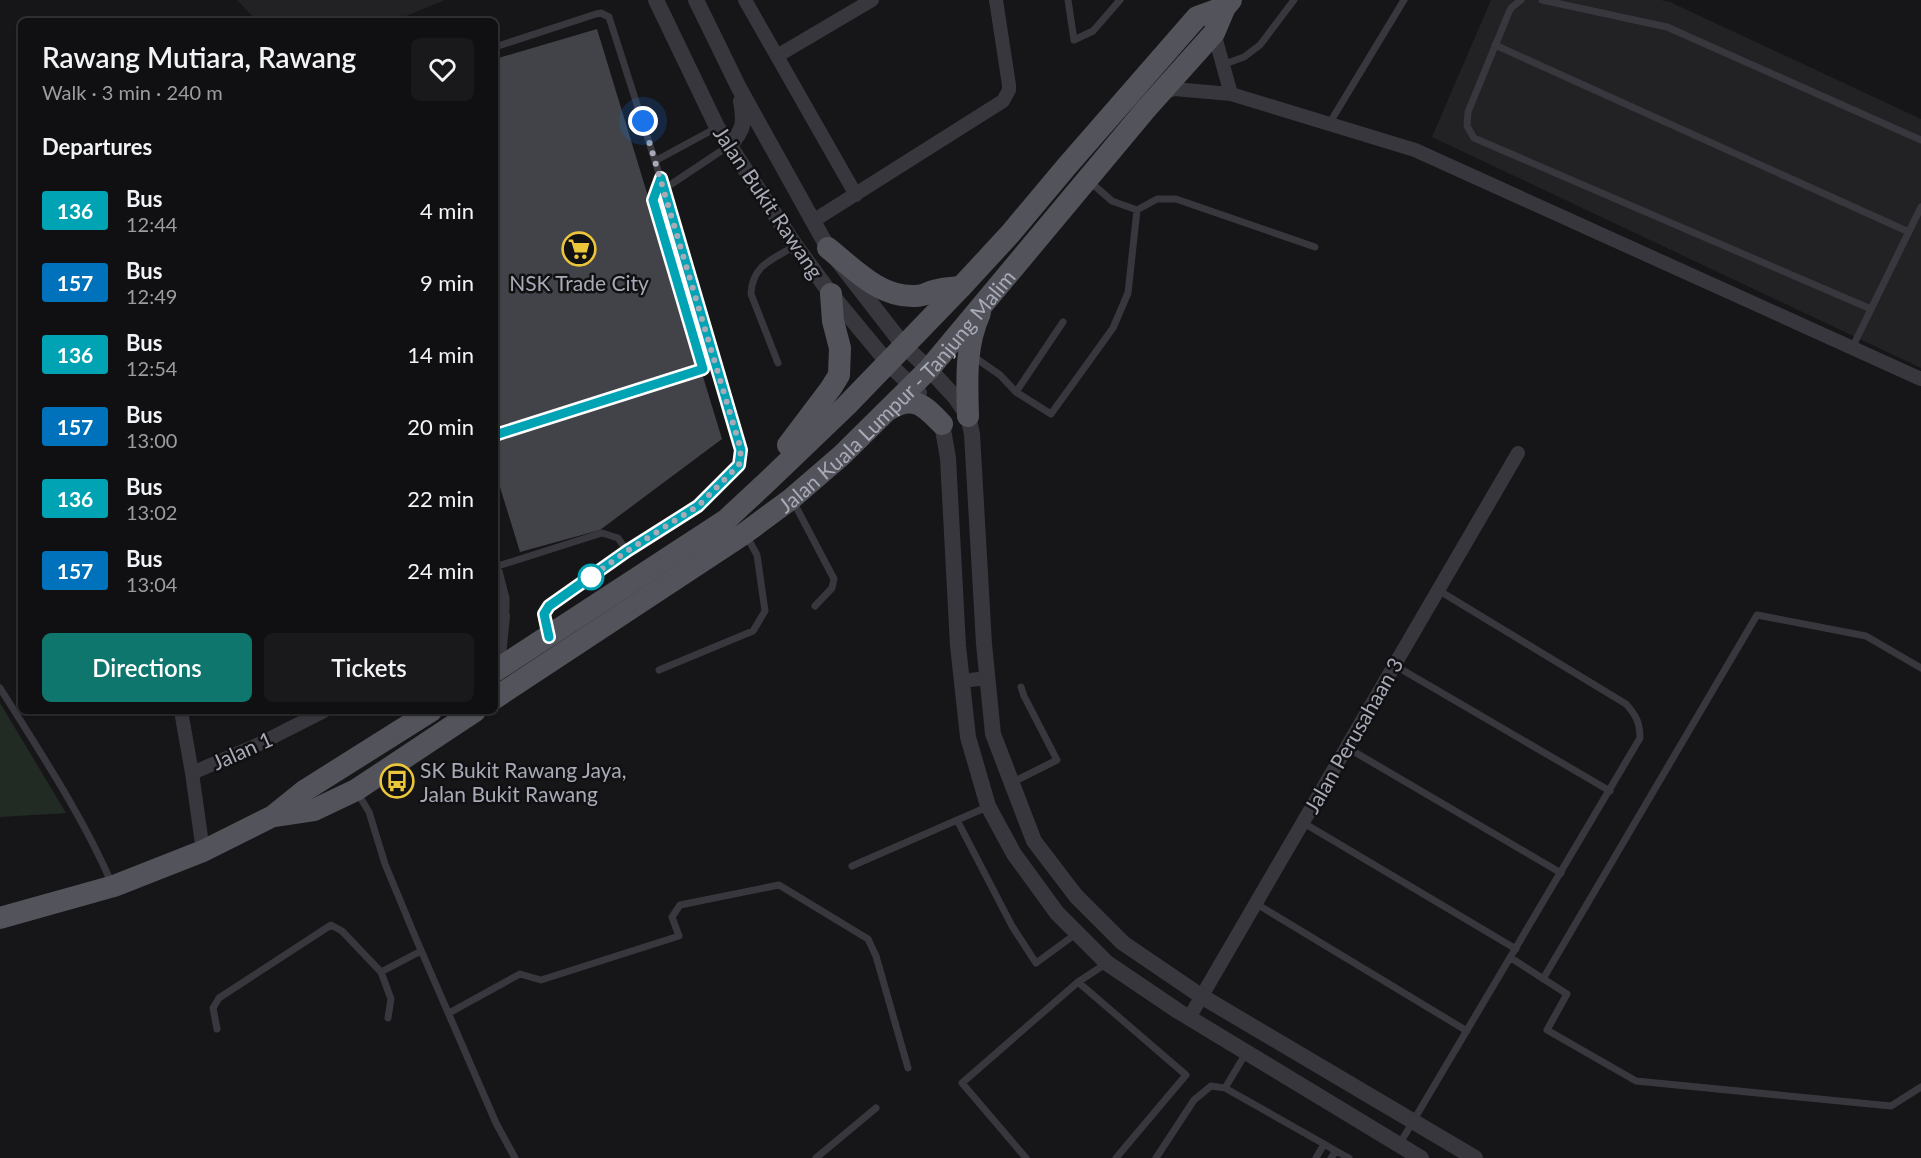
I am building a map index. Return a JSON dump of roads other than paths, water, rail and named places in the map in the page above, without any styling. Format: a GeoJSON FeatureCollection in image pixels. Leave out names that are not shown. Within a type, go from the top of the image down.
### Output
{"type":"FeatureCollection","features":[{"type":"Feature","properties":{"kind":"main road","name":"Jalan Kuala Lumpur - Tanjung Malim"},"geometry":{"type":"LineString","coordinates":[[498,696],[745,533],[791,499],[842,456],[929,369],[985,300],[1214,33],[1228,3]]}},
{"type":"Feature","properties":{"kind":"main road","name":"Jalan Kuala Lumpur - Tanjung Malim"},"geometry":{"type":"LineString","coordinates":[[498,661],[549,637],[726,520],[888,363],[961,287],[1010,234],[1066,166],[1197,17],[1228,3]]}},
{"type":"Feature","properties":{"kind":"main road"},"geometry":{"type":"LineString","coordinates":[[828,248],[866,279],[891,294],[915,296],[936,290],[961,287]]}},
{"type":"Feature","properties":{"kind":"main road"},"geometry":{"type":"LineString","coordinates":[[726,520],[798,433],[838,375],[840,348],[832,321],[831,294]]}},
{"type":"Feature","properties":{"kind":"main road"},"geometry":{"type":"LineString","coordinates":[[968,416],[971,338],[985,300]]}},
{"type":"Feature","properties":{"kind":"main road"},"geometry":{"type":"LineString","coordinates":[[881,415],[898,404],[908,401],[924,406],[942,424]]}},
{"type":"Feature","properties":{"kind":"main road"},"geometry":{"type":"LineString","coordinates":[[0,918],[114,886],[202,851],[273,816],[304,791],[425,714]]}},
{"type":"Feature","properties":{"kind":"main road"},"geometry":{"type":"LineString","coordinates":[[273,816],[314,810],[356,790],[470,714]]}},
{"type":"Feature","properties":{"kind":"street","name":"Jalan Bukit Rawang"},"geometry":{"type":"LineString","coordinates":[[656,0],[717,127],[795,245],[831,294],[888,363],[910,386],[928,400],[942,424]]}},
{"type":"Feature","properties":{"kind":"street","name":"Jalan Bukit Rawang"},"geometry":{"type":"LineString","coordinates":[[696,0],[739,88],[828,248],[904,346],[955,397],[968,416]]}},
{"type":"Feature","properties":{"kind":"street"},"geometry":{"type":"LineString","coordinates":[[745,0],[856,195]]}},
{"type":"Feature","properties":{"kind":"street"},"geometry":{"type":"LineString","coordinates":[[777,56],[872,0]]}},
{"type":"Feature","properties":{"kind":"street"},"geometry":{"type":"LineString","coordinates":[[813,221],[1003,101],[1007,96],[1009,84],[996,0]]}},
{"type":"Feature","properties":{"kind":"street"},"geometry":{"type":"LineString","coordinates":[[1214,33],[1232,94]]}},
{"type":"Feature","properties":{"kind":"street"},"geometry":{"type":"LineString","coordinates":[[729,145],[741,132],[744,117],[739,88]]}},
{"type":"Feature","properties":{"kind":"street"},"geometry":{"type":"LineString","coordinates":[[1161,93],[1174,89],[1232,94],[1415,150],[1921,378]]}},
{"type":"Feature","properties":{"kind":"street"},"geometry":{"type":"LineString","coordinates":[[968,416],[972,434],[987,678],[993,734],[1034,841],[1076,896],[1123,943],[1201,996],[1475,1158]]}},
{"type":"Feature","properties":{"kind":"street"},"geometry":{"type":"LineString","coordinates":[[942,424],[948,458],[958,646],[968,737],[988,806],[1014,854],[1057,913],[1107,963],[1189,1018],[1421,1158]]}},
{"type":"Feature","properties":{"kind":"street","name":"Jalan Perusahaan 3"},"geometry":{"type":"LineString","coordinates":[[1189,1018],[1518,453]]}},
{"type":"Feature","properties":{"kind":"street"},"geometry":{"type":"LineString","coordinates":[[498,598],[503,616],[498,632]]}},
{"type":"Feature","properties":{"kind":"street"},"geometry":{"type":"LineString","coordinates":[[962,681],[987,678]]}},
{"type":"Feature","properties":{"kind":"street"},"geometry":{"type":"LineString","coordinates":[[182,714],[202,851]]}},
{"type":"Feature","properties":{"kind":"street","name":"Jalan 1"},"geometry":{"type":"LineString","coordinates":[[192,772],[255,746],[318,714]]}},
{"type":"Feature","properties":{"kind":"lane"},"geometry":{"type":"LineString","coordinates":[[1068,0],[1074,40],[1093,31],[1120,0]]}},
{"type":"Feature","properties":{"kind":"lane"},"geometry":{"type":"LineString","coordinates":[[1222,65],[1244,57],[1260,45],[1294,0]]}},
{"type":"Feature","properties":{"kind":"lane"},"geometry":{"type":"LineString","coordinates":[[1329,124],[1404,0]]}},
{"type":"Feature","properties":{"kind":"lane"},"geometry":{"type":"LineString","coordinates":[[1521,0],[1509,12],[1466,119],[1474,138],[1871,309]]}},
{"type":"Feature","properties":{"kind":"lane"},"geometry":{"type":"LineString","coordinates":[[1542,0],[1666,27],[1921,140]]}},
{"type":"Feature","properties":{"kind":"lane"},"geometry":{"type":"LineString","coordinates":[[498,46],[596,14],[605,14],[611,21],[656,161],[741,450],[739,465],[698,506],[627,551],[546,610],[544,619],[549,637]]}},
{"type":"Feature","properties":{"kind":"lane"},"geometry":{"type":"LineString","coordinates":[[1495,45],[1909,232]]}},
{"type":"Feature","properties":{"kind":"lane"},"geometry":{"type":"LineString","coordinates":[[656,161],[717,127]]}},
{"type":"Feature","properties":{"kind":"lane"},"geometry":{"type":"LineString","coordinates":[[664,189],[729,145]]}},
{"type":"Feature","properties":{"kind":"lane"},"geometry":{"type":"LineString","coordinates":[[498,434],[703,369],[653,200],[661,178]]}},
{"type":"Feature","properties":{"kind":"lane"},"geometry":{"type":"LineString","coordinates":[[1088,180],[1112,201],[1137,210],[1157,199],[1176,199],[1315,247]]}},
{"type":"Feature","properties":{"kind":"lane"},"geometry":{"type":"LineString","coordinates":[[1852,348],[1921,207]]}},
{"type":"Feature","properties":{"kind":"lane"},"geometry":{"type":"LineString","coordinates":[[969,354],[1000,375],[1016,392],[1051,414],[1113,328],[1128,293],[1137,210]]}},
{"type":"Feature","properties":{"kind":"lane"},"geometry":{"type":"LineString","coordinates":[[778,363],[751,294],[751,286],[760,267],[795,245]]}},
{"type":"Feature","properties":{"kind":"lane"},"geometry":{"type":"LineString","coordinates":[[1016,392],[1063,322]]}},
{"type":"Feature","properties":{"kind":"lane"},"geometry":{"type":"LineString","coordinates":[[791,499],[834,579],[831,588],[815,606]]}},
{"type":"Feature","properties":{"kind":"lane"},"geometry":{"type":"LineString","coordinates":[[498,658],[507,642],[506,598],[498,566],[602,533],[618,538],[627,551]]}},
{"type":"Feature","properties":{"kind":"lane"},"geometry":{"type":"LineString","coordinates":[[659,670],[753,631],[765,611],[756,555],[745,533]]}},
{"type":"Feature","properties":{"kind":"lane"},"geometry":{"type":"LineString","coordinates":[[1399,1145],[1640,738],[1640,725],[1635,714],[1626,704],[1438,590]]}},
{"type":"Feature","properties":{"kind":"lane"},"geometry":{"type":"LineString","coordinates":[[1543,979],[1757,615],[1866,636],[1921,668]]}},
{"type":"Feature","properties":{"kind":"lane"},"geometry":{"type":"LineString","coordinates":[[1394,665],[1610,790]]}},
{"type":"Feature","properties":{"kind":"lane"},"geometry":{"type":"LineString","coordinates":[[1011,783],[1057,760],[1021,687]]}},
{"type":"Feature","properties":{"kind":"lane"},"geometry":{"type":"LineString","coordinates":[[0,688],[71,802],[114,886]]}},
{"type":"Feature","properties":{"kind":"lane"},"geometry":{"type":"LineString","coordinates":[[1346,747],[1561,873]]}},
{"type":"Feature","properties":{"kind":"lane"},"geometry":{"type":"LineString","coordinates":[[356,790],[369,812],[385,864],[421,951],[496,1123],[515,1158]]}},
{"type":"Feature","properties":{"kind":"lane"},"geometry":{"type":"LineString","coordinates":[[852,866],[988,806]]}},
{"type":"Feature","properties":{"kind":"lane"},"geometry":{"type":"LineString","coordinates":[[957,820],[1011,926],[1036,963],[1077,933]]}},
{"type":"Feature","properties":{"kind":"lane"},"geometry":{"type":"LineString","coordinates":[[1302,822],[1516,949]]}},
{"type":"Feature","properties":{"kind":"lane"},"geometry":{"type":"LineString","coordinates":[[449,1014],[520,974],[541,980],[679,936],[672,917],[680,905],[779,885],[868,939],[876,956],[908,1068]]}},
{"type":"Feature","properties":{"kind":"lane"},"geometry":{"type":"LineString","coordinates":[[1255,903],[1467,1031]]}},
{"type":"Feature","properties":{"kind":"lane"},"geometry":{"type":"LineString","coordinates":[[217,1029],[213,1008],[219,998],[331,925],[342,931],[381,972],[391,999],[388,1018]]}},
{"type":"Feature","properties":{"kind":"lane"},"geometry":{"type":"LineString","coordinates":[[381,972],[421,951]]}},
{"type":"Feature","properties":{"kind":"lane"},"geometry":{"type":"LineString","coordinates":[[1511,958],[1567,994],[1547,1030],[1636,1081],[1892,1106],[1921,1087]]}},
{"type":"Feature","properties":{"kind":"lane"},"geometry":{"type":"LineString","coordinates":[[1026,1158],[962,1083],[1078,982],[1107,963]]}},
{"type":"Feature","properties":{"kind":"lane"},"geometry":{"type":"LineString","coordinates":[[1078,982],[1186,1075],[1116,1158]]}},
{"type":"Feature","properties":{"kind":"lane"},"geometry":{"type":"LineString","coordinates":[[1225,1088],[1246,1052]]}},
{"type":"Feature","properties":{"kind":"lane"},"geometry":{"type":"LineString","coordinates":[[1156,1158],[1194,1100],[1211,1086],[1225,1088],[1349,1158]]}},
{"type":"Feature","properties":{"kind":"lane"},"geometry":{"type":"LineString","coordinates":[[816,1158],[876,1108]]}},
{"type":"Feature","properties":{"kind":"lane"},"geometry":{"type":"LineString","coordinates":[[1316,1158],[1324,1144]]}},
{"type":"Feature","properties":{"kind":"lane"},"geometry":{"type":"LineString","coordinates":[[1332,1158],[1336,1150]]}},
{"type":"Feature","properties":{"kind":"place","name":"NSK Trade City"},"geometry":{"type":"Point","coordinates":[579,249]}},
{"type":"Feature","properties":{"kind":"place","name":"SK Bukit Rawang Jaya, Jalan Bukit Rawang"},"geometry":{"type":"Point","coordinates":[397,781]}}]}
